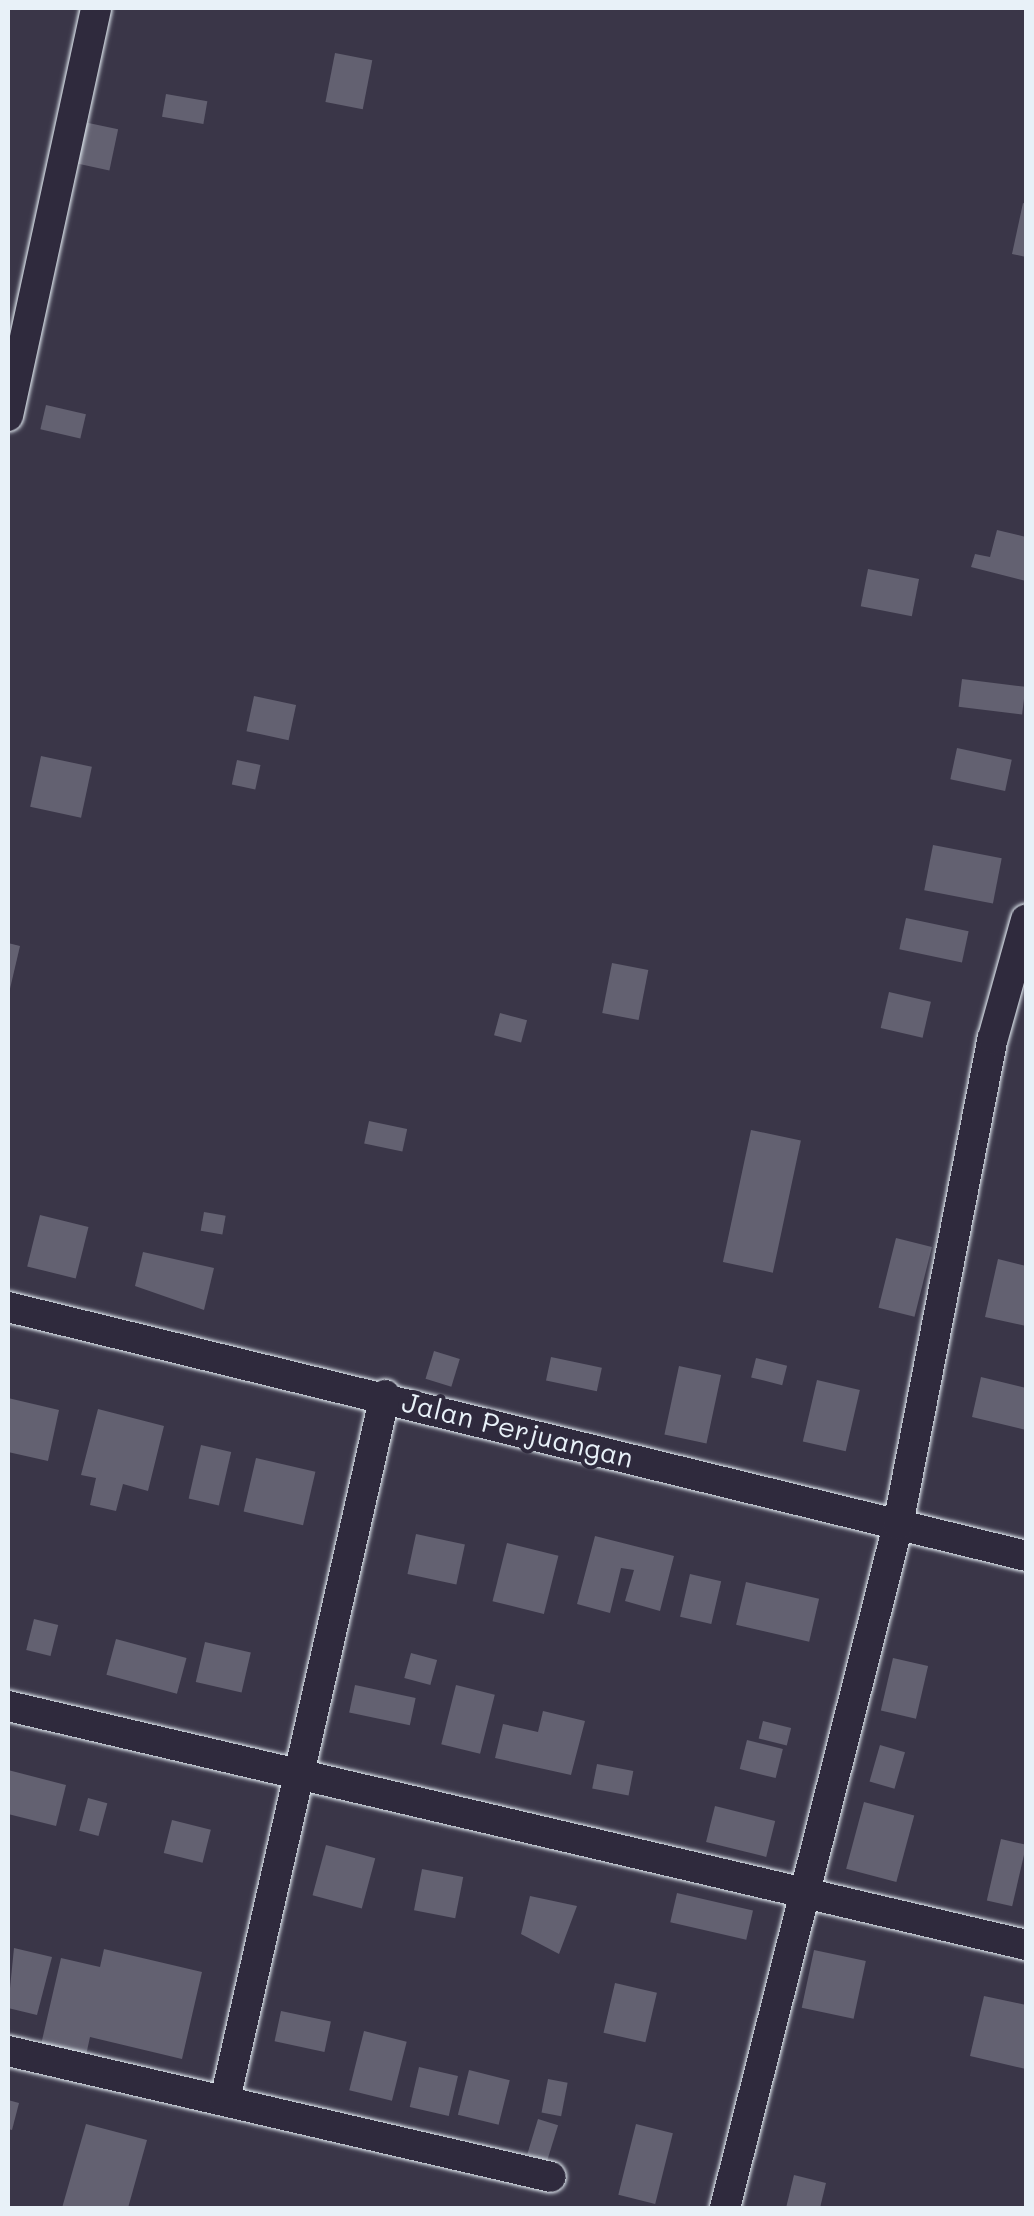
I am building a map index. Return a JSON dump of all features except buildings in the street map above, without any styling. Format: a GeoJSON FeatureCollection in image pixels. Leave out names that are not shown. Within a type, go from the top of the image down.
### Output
{"type":"FeatureCollection","features":[{"type":"Feature","properties":{"kind":"street"},"geometry":{"type":"LineString","coordinates":[[8,416],[96,8]]}},
{"type":"Feature","properties":{"kind":"street"},"geometry":{"type":"LineString","coordinates":[[725,2208],[898,1525],[993,1038],[1026,920]]}},
{"type":"Feature","properties":{"kind":"street","name":"Jalan Perjuangan"},"geometry":{"type":"LineString","coordinates":[[8,1307],[385,1395],[1026,1556]]}},
{"type":"Feature","properties":{"kind":"street"},"geometry":{"type":"LineString","coordinates":[[225,2100],[385,1395]]}},
{"type":"Feature","properties":{"kind":"street"},"geometry":{"type":"LineString","coordinates":[[8,1706],[1026,1945]]}},
{"type":"Feature","properties":{"kind":"street"},"geometry":{"type":"LineString","coordinates":[[8,2051],[551,2177]]}}]}
